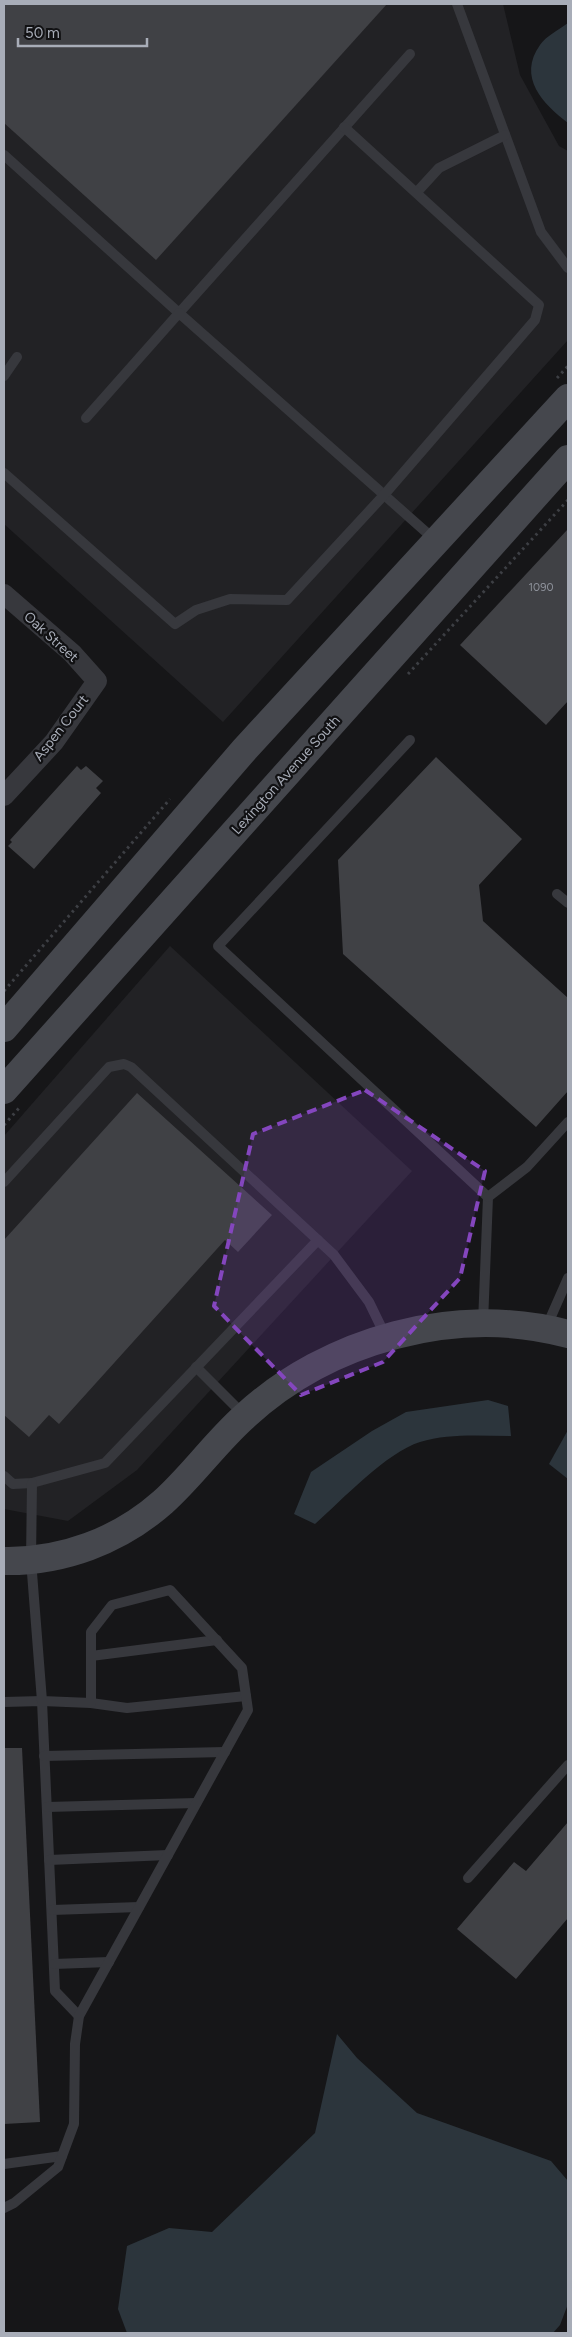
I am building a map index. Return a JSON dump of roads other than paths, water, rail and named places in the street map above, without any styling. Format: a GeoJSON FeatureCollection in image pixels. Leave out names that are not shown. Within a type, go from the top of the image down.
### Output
{"type":"FeatureCollection","features":[{"type":"Feature","properties":{"kind":"street"},"geometry":{"type":"LineString","coordinates":[[4,1028],[246,748],[568,398]]}},
{"type":"Feature","properties":{"kind":"street","name":"Lexington Avenue South"},"geometry":{"type":"LineString","coordinates":[[4,1090],[568,459]]}},
{"type":"Feature","properties":{"kind":"street","name":"Oak Street"},"geometry":{"type":"LineString","coordinates":[[4,594],[72,653],[97,681]]}},
{"type":"Feature","properties":{"kind":"street","name":"Aspen Court"},"geometry":{"type":"LineString","coordinates":[[4,796],[54,742],[97,681]]}},
{"type":"Feature","properties":{"kind":"street"},"geometry":{"type":"LineString","coordinates":[[4,1561],[31,1560],[84,1549],[106,1540],[145,1516],[179,1486],[246,1416],[268,1397],[320,1364],[349,1350],[386,1338],[438,1327],[483,1324],[557,1332]]}},
{"type":"Feature","properties":{"kind":"lane"},"geometry":{"type":"LineString","coordinates":[[456,4],[541,232],[568,268]]}},
{"type":"Feature","properties":{"kind":"lane"},"geometry":{"type":"LineString","coordinates":[[86,418],[178,312],[410,54]]}},
{"type":"Feature","properties":{"kind":"lane"},"geometry":{"type":"LineString","coordinates":[[4,473],[174,624],[196,610],[230,599],[287,600],[384,495],[535,320],[539,305],[344,127]]}},
{"type":"Feature","properties":{"kind":"lane"},"geometry":{"type":"LineString","coordinates":[[416,192],[439,168],[505,135]]}},
{"type":"Feature","properties":{"kind":"lane"},"geometry":{"type":"LineString","coordinates":[[4,155],[436,541]]}},
{"type":"Feature","properties":{"kind":"lane"},"geometry":{"type":"LineString","coordinates":[[4,376],[17,357]]}},
{"type":"Feature","properties":{"kind":"lane"},"geometry":{"type":"LineString","coordinates":[[410,740],[218,946],[488,1197],[483,1324]]}},
{"type":"Feature","properties":{"kind":"lane"},"geometry":{"type":"LineString","coordinates":[[557,894],[568,903]]}},
{"type":"Feature","properties":{"kind":"lane"},"geometry":{"type":"LineString","coordinates":[[4,1182],[109,1067],[124,1064],[131,1067],[334,1255],[369,1302],[386,1338]]}},
{"type":"Feature","properties":{"kind":"lane"},"geometry":{"type":"LineString","coordinates":[[488,1197],[527,1167],[568,1122]]}},
{"type":"Feature","properties":{"kind":"lane"},"geometry":{"type":"LineString","coordinates":[[4,1476],[13,1484],[32,1483],[104,1463],[318,1240]]}},
{"type":"Feature","properties":{"kind":"lane"},"geometry":{"type":"LineString","coordinates":[[557,1332],[568,1278]]}},
{"type":"Feature","properties":{"kind":"lane"},"geometry":{"type":"LineString","coordinates":[[196,1367],[246,1416]]}},
{"type":"Feature","properties":{"kind":"lane"},"geometry":{"type":"LineString","coordinates":[[32,1483],[31,1560],[42,1701],[55,1991],[79,2016]]}},
{"type":"Feature","properties":{"kind":"lane"},"geometry":{"type":"LineString","coordinates":[[4,2208],[14,2203],[58,2167],[74,2124],[76,2044],[79,2016],[248,1710],[242,1668],[170,1590],[112,1605],[91,1632],[91,1703]]}},
{"type":"Feature","properties":{"kind":"lane"},"geometry":{"type":"LineString","coordinates":[[91,1656],[217,1640]]}},
{"type":"Feature","properties":{"kind":"lane"},"geometry":{"type":"LineString","coordinates":[[4,1702],[91,1703],[127,1708],[246,1696]]}},
{"type":"Feature","properties":{"kind":"lane"},"geometry":{"type":"LineString","coordinates":[[44,1756],[225,1752]]}},
{"type":"Feature","properties":{"kind":"lane"},"geometry":{"type":"LineString","coordinates":[[468,1878],[568,1765]]}},
{"type":"Feature","properties":{"kind":"lane"},"geometry":{"type":"LineString","coordinates":[[47,1807],[196,1804]]}},
{"type":"Feature","properties":{"kind":"lane"},"geometry":{"type":"LineString","coordinates":[[49,1860],[168,1855]]}},
{"type":"Feature","properties":{"kind":"lane"},"geometry":{"type":"LineString","coordinates":[[52,1910],[139,1908]]}},
{"type":"Feature","properties":{"kind":"lane"},"geometry":{"type":"LineString","coordinates":[[54,1964],[109,1962]]}},
{"type":"Feature","properties":{"kind":"lane"},"geometry":{"type":"LineString","coordinates":[[4,2164],[62,2156]]}}]}
